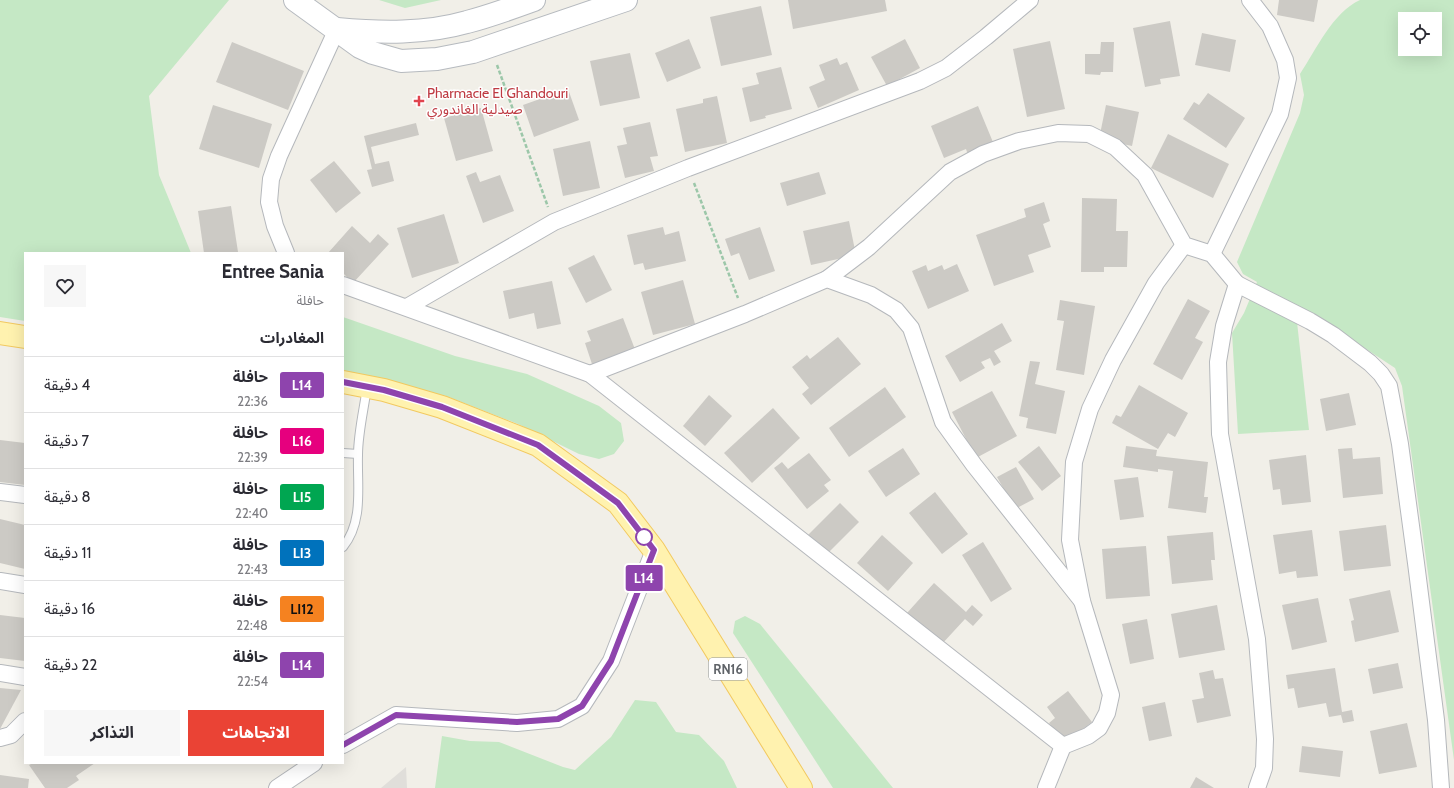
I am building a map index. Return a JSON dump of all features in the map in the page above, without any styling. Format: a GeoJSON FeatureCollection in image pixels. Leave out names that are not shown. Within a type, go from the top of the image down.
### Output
{"type":"FeatureCollection","features":[{"type":"Feature","properties":{"kind":"main road"},"geometry":{"type":"LineString","coordinates":[[0,333],[24,337]]}},
{"type":"Feature","properties":{"kind":"main road","name":"RN16"},"geometry":{"type":"LineString","coordinates":[[344,382],[442,407],[538,445],[618,503],[654,550],[800,788]]}},
{"type":"Feature","properties":{"kind":"street"},"geometry":{"type":"LineString","coordinates":[[295,0],[360,47],[373,53],[401,61],[455,56],[490,47],[626,0]]}},
{"type":"Feature","properties":{"kind":"street"},"geometry":{"type":"LineString","coordinates":[[337,29],[370,32],[435,29],[467,23],[534,0]]}},
{"type":"Feature","properties":{"kind":"street"},"geometry":{"type":"LineString","coordinates":[[407,307],[554,222],[688,168],[920,81],[946,68],[1030,0]]}},
{"type":"Feature","properties":{"kind":"street"},"geometry":{"type":"LineString","coordinates":[[1212,254],[1280,114],[1288,78],[1285,60],[1270,26],[1250,0]]}},
{"type":"Feature","properties":{"kind":"street"},"geometry":{"type":"LineString","coordinates":[[286,252],[275,226],[270,202],[271,179],[279,156],[337,29]]}},
{"type":"Feature","properties":{"kind":"street"},"geometry":{"type":"LineString","coordinates":[[590,374],[745,314],[827,279],[869,247],[950,172],[983,154],[1019,141],[1058,133],[1088,134],[1115,147],[1145,175],[1184,245],[1212,254],[1237,284],[1310,321],[1333,335],[1370,363],[1381,374],[1389,386],[1400,444],[1416,563],[1436,720],[1441,788]]}},
{"type":"Feature","properties":{"kind":"street"},"geometry":{"type":"LineString","coordinates":[[1046,788],[1064,746],[1088,736],[1099,728],[1108,713],[1111,695],[1082,601],[1070,540],[1074,462],[1090,409],[1113,360],[1156,283],[1184,245]]}},
{"type":"Feature","properties":{"kind":"street"},"geometry":{"type":"LineString","coordinates":[[827,279],[871,295],[896,310],[911,328],[944,422],[974,465],[1082,601]]}},
{"type":"Feature","properties":{"kind":"street"},"geometry":{"type":"LineString","coordinates":[[1237,284],[1224,326],[1218,362],[1220,434],[1257,639],[1265,738],[1264,768],[1257,788]]}},
{"type":"Feature","properties":{"kind":"street"},"geometry":{"type":"LineString","coordinates":[[344,285],[590,374],[1064,746]]}},
{"type":"Feature","properties":{"kind":"street"},"geometry":{"type":"LineString","coordinates":[[0,492],[24,495]]}},
{"type":"Feature","properties":{"kind":"street"},"geometry":{"type":"LineString","coordinates":[[344,744],[396,715],[517,722],[558,719],[582,706],[611,661],[654,550]]}},
{"type":"Feature","properties":{"kind":"street"},"geometry":{"type":"LineString","coordinates":[[0,581],[24,585]]}},
{"type":"Feature","properties":{"kind":"street"},"geometry":{"type":"LineString","coordinates":[[0,673],[24,677]]}},
{"type":"Feature","properties":{"kind":"street"},"geometry":{"type":"LineString","coordinates":[[0,738],[11,735],[24,723]]}},
{"type":"Feature","properties":{"kind":"street"},"geometry":{"type":"LineString","coordinates":[[277,788],[313,764]]}},
{"type":"Feature","properties":{"kind":"lane"},"geometry":{"type":"LineString","coordinates":[[344,546],[357,519],[359,482],[358,454],[367,387]]}},
{"type":"Feature","properties":{"kind":"lane"},"geometry":{"type":"LineString","coordinates":[[344,453],[358,454]]}},
{"type":"Feature","properties":{"kind":"path"},"geometry":{"type":"LineString","coordinates":[[490,47],[554,222]]}},
{"type":"Feature","properties":{"kind":"path"},"geometry":{"type":"LineString","coordinates":[[688,168],[745,314]]}},
{"type":"Feature","properties":{"kind":"shaded area"},"geometry":{"type":"Polygon","coordinates":[[[406,767],[407,788],[381,788],[406,767]]]}},
{"type":"Feature","properties":{"kind":"green space"},"geometry":{"type":"Polygon","coordinates":[[[0,0],[229,0],[149,96],[159,175],[191,252],[24,252],[24,321],[0,317],[0,0]]]}},
{"type":"Feature","properties":{"kind":"green space"},"geometry":{"type":"Polygon","coordinates":[[[379,0],[441,0],[405,8],[379,0]]]}},
{"type":"Feature","properties":{"kind":"green space"},"geometry":{"type":"Polygon","coordinates":[[[1360,0],[1454,0],[1454,760],[1402,386],[1395,368],[1305,309],[1297,322],[1309,430],[1238,434],[1232,333],[1244,313],[1257,282],[1243,274],[1237,262],[1300,113],[1304,95],[1300,74],[1326,32],[1341,13],[1360,0]]]}},
{"type":"Feature","properties":{"kind":"green space"},"geometry":{"type":"Polygon","coordinates":[[[344,317],[455,356],[527,374],[599,406],[621,423],[624,441],[614,454],[599,459],[579,454],[518,424],[446,396],[344,372],[344,317]]]}},
{"type":"Feature","properties":{"kind":"green space"},"geometry":{"type":"Polygon","coordinates":[[[745,616],[760,624],[893,788],[833,788],[733,633],[735,621],[745,616]]]}},
{"type":"Feature","properties":{"kind":"green space"},"geometry":{"type":"Polygon","coordinates":[[[635,700],[656,702],[676,732],[699,735],[724,761],[737,788],[435,788],[442,736],[470,741],[499,742],[563,767],[575,770],[611,737],[635,700]]]}},
{"type":"Feature","properties":{"kind":"building"},"geometry":{"type":"Polygon","coordinates":[[[788,0],[885,0],[887,11],[793,29],[788,0]]]}},
{"type":"Feature","properties":{"kind":"building"},"geometry":{"type":"Polygon","coordinates":[[[1279,0],[1318,0],[1314,22],[1277,15],[1279,0]]]}},
{"type":"Feature","properties":{"kind":"building"},"geometry":{"type":"Polygon","coordinates":[[[761,6],[772,55],[721,66],[710,17],[761,6]]]}},
{"type":"Feature","properties":{"kind":"building"},"geometry":{"type":"Polygon","coordinates":[[[1170,21],[1180,76],[1160,79],[1161,84],[1145,87],[1133,28],[1170,21]]]}},
{"type":"Feature","properties":{"kind":"building"},"geometry":{"type":"Polygon","coordinates":[[[1202,33],[1236,40],[1230,72],[1195,65],[1202,33]]]}},
{"type":"Feature","properties":{"kind":"building"},"geometry":{"type":"Polygon","coordinates":[[[689,39],[701,68],[667,82],[655,53],[689,39]]]}},
{"type":"Feature","properties":{"kind":"building"},"geometry":{"type":"Polygon","coordinates":[[[905,39],[920,68],[887,86],[871,57],[905,39]]]}},
{"type":"Feature","properties":{"kind":"building"},"geometry":{"type":"Polygon","coordinates":[[[1050,41],[1065,109],[1027,117],[1013,49],[1050,41]]]}},
{"type":"Feature","properties":{"kind":"building"},"geometry":{"type":"Polygon","coordinates":[[[232,42],[304,71],[288,110],[216,82],[232,42]]]}},
{"type":"Feature","properties":{"kind":"building"},"geometry":{"type":"Polygon","coordinates":[[[1101,42],[1114,42],[1113,72],[1101,72],[1100,75],[1085,74],[1085,54],[1100,54],[1101,42]]]}},
{"type":"Feature","properties":{"kind":"building"},"geometry":{"type":"Polygon","coordinates":[[[630,53],[640,98],[600,106],[590,61],[630,53]]]}},
{"type":"Feature","properties":{"kind":"building"},"geometry":{"type":"Polygon","coordinates":[[[837,58],[840,65],[847,62],[859,90],[818,108],[809,87],[825,80],[819,65],[837,58]]]}},
{"type":"Feature","properties":{"kind":"building"},"geometry":{"type":"Polygon","coordinates":[[[781,67],[792,109],[765,116],[766,118],[750,122],[742,88],[759,84],[756,73],[781,67]]]}},
{"type":"Feature","properties":{"kind":"building"},"geometry":{"type":"Polygon","coordinates":[[[568,89],[579,120],[534,137],[523,105],[568,89]]]}},
{"type":"Feature","properties":{"kind":"building"},"geometry":{"type":"Polygon","coordinates":[[[1208,93],[1245,118],[1226,148],[1183,119],[1194,102],[1199,105],[1208,93]]]}},
{"type":"Feature","properties":{"kind":"building"},"geometry":{"type":"Polygon","coordinates":[[[717,96],[727,143],[685,152],[676,109],[703,103],[703,99],[717,96]]]}},
{"type":"Feature","properties":{"kind":"building"},"geometry":{"type":"Polygon","coordinates":[[[213,105],[272,124],[259,168],[199,149],[213,105]]]}},
{"type":"Feature","properties":{"kind":"building"},"geometry":{"type":"Polygon","coordinates":[[[1106,105],[1139,112],[1132,146],[1099,139],[1106,105]]]}},
{"type":"Feature","properties":{"kind":"building"},"geometry":{"type":"Polygon","coordinates":[[[978,106],[995,147],[969,158],[966,149],[944,158],[931,126],[978,106]]]}},
{"type":"Feature","properties":{"kind":"building"},"geometry":{"type":"Polygon","coordinates":[[[481,108],[493,151],[456,161],[444,118],[481,108]]]}},
{"type":"Feature","properties":{"kind":"building"},"geometry":{"type":"Polygon","coordinates":[[[650,122],[658,156],[650,157],[654,171],[625,178],[617,146],[627,144],[623,128],[650,122]]]}},
{"type":"Feature","properties":{"kind":"building"},"geometry":{"type":"Polygon","coordinates":[[[416,123],[419,135],[371,147],[375,164],[389,161],[394,181],[372,187],[367,170],[372,169],[364,136],[416,123]]]}},
{"type":"Feature","properties":{"kind":"building"},"geometry":{"type":"Polygon","coordinates":[[[1168,134],[1229,164],[1213,198],[1151,168],[1168,134]]]}},
{"type":"Feature","properties":{"kind":"building"},"geometry":{"type":"Polygon","coordinates":[[[590,141],[600,188],[563,196],[553,149],[590,141]]]}},
{"type":"Feature","properties":{"kind":"building"},"geometry":{"type":"Polygon","coordinates":[[[334,161],[361,193],[336,213],[310,180],[334,161]]]}},
{"type":"Feature","properties":{"kind":"building"},"geometry":{"type":"Polygon","coordinates":[[[476,172],[480,182],[500,175],[514,211],[483,223],[466,176],[476,172]]]}},
{"type":"Feature","properties":{"kind":"building"},"geometry":{"type":"Polygon","coordinates":[[[819,172],[826,194],[787,206],[780,183],[819,172]]]}},
{"type":"Feature","properties":{"kind":"building"},"geometry":{"type":"Polygon","coordinates":[[[1082,198],[1117,199],[1116,231],[1128,231],[1127,267],[1104,267],[1104,272],[1081,272],[1082,198]]]}},
{"type":"Feature","properties":{"kind":"building"},"geometry":{"type":"Polygon","coordinates":[[[1044,202],[1050,221],[1043,224],[1051,247],[1028,255],[1034,272],[994,286],[976,235],[1026,217],[1024,209],[1044,202]]]}},
{"type":"Feature","properties":{"kind":"building"},"geometry":{"type":"Polygon","coordinates":[[[231,206],[238,252],[204,252],[198,211],[231,206]]]}},
{"type":"Feature","properties":{"kind":"building"},"geometry":{"type":"Polygon","coordinates":[[[444,214],[459,263],[412,278],[397,228],[444,214]]]}},
{"type":"Feature","properties":{"kind":"building"},"geometry":{"type":"Polygon","coordinates":[[[849,221],[856,255],[811,265],[803,231],[849,221]]]}},
{"type":"Feature","properties":{"kind":"building"},"geometry":{"type":"Polygon","coordinates":[[[352,226],[370,243],[378,234],[389,244],[353,283],[344,274],[344,252],[329,252],[352,226]]]}},
{"type":"Feature","properties":{"kind":"building"},"geometry":{"type":"Polygon","coordinates":[[[663,227],[665,235],[679,231],[686,261],[645,270],[643,263],[634,265],[627,235],[663,227]]]}},
{"type":"Feature","properties":{"kind":"building"},"geometry":{"type":"Polygon","coordinates":[[[760,227],[775,271],[749,280],[739,253],[731,256],[725,239],[760,227]]]}},
{"type":"Feature","properties":{"kind":"building"},"geometry":{"type":"Polygon","coordinates":[[[594,255],[612,290],[586,303],[568,268],[594,255]]]}},
{"type":"Feature","properties":{"kind":"building"},"geometry":{"type":"Polygon","coordinates":[[[957,264],[969,291],[928,309],[912,271],[926,265],[928,271],[942,265],[944,270],[957,264]]]}},
{"type":"Feature","properties":{"kind":"building"},"geometry":{"type":"Polygon","coordinates":[[[683,280],[695,324],[653,335],[641,292],[683,280]]]}},
{"type":"Feature","properties":{"kind":"building"},"geometry":{"type":"Polygon","coordinates":[[[552,281],[561,324],[537,329],[534,313],[509,319],[503,291],[552,281]]]}},
{"type":"Feature","properties":{"kind":"building"},"geometry":{"type":"Polygon","coordinates":[[[1188,299],[1210,311],[1195,338],[1203,342],[1182,380],[1153,364],[1188,299]]]}},
{"type":"Feature","properties":{"kind":"building"},"geometry":{"type":"Polygon","coordinates":[[[1060,300],[1095,306],[1084,375],[1056,370],[1064,321],[1057,320],[1060,300]]]}},
{"type":"Feature","properties":{"kind":"building"},"geometry":{"type":"Polygon","coordinates":[[[623,318],[636,352],[593,367],[585,343],[591,341],[587,331],[623,318]]]}},
{"type":"Feature","properties":{"kind":"building"},"geometry":{"type":"Polygon","coordinates":[[[1002,323],[1012,341],[994,351],[1001,362],[994,366],[990,358],[981,362],[985,368],[960,382],[945,356],[1002,323]]]}},
{"type":"Feature","properties":{"kind":"building"},"geometry":{"type":"Polygon","coordinates":[[[838,337],[861,364],[811,405],[802,394],[809,388],[792,367],[807,355],[810,359],[838,337]]]}},
{"type":"Feature","properties":{"kind":"building"},"geometry":{"type":"Polygon","coordinates":[[[1030,361],[1040,362],[1035,384],[1065,391],[1056,434],[1026,428],[1028,418],[1019,416],[1030,361]]]}},
{"type":"Feature","properties":{"kind":"building"},"geometry":{"type":"Polygon","coordinates":[[[1139,385],[1188,413],[1175,437],[1168,433],[1158,449],[1112,423],[1116,415],[1121,417],[1139,385]]]}},
{"type":"Feature","properties":{"kind":"building"},"geometry":{"type":"Polygon","coordinates":[[[885,387],[906,417],[849,457],[829,428],[885,387]]]}},
{"type":"Feature","properties":{"kind":"building"},"geometry":{"type":"Polygon","coordinates":[[[992,391],[1017,436],[976,458],[952,412],[992,391]]]}},
{"type":"Feature","properties":{"kind":"building"},"geometry":{"type":"Polygon","coordinates":[[[1349,393],[1356,425],[1326,431],[1320,399],[1349,393]]]}},
{"type":"Feature","properties":{"kind":"building"},"geometry":{"type":"Polygon","coordinates":[[[709,395],[732,416],[705,446],[683,426],[709,395]]]}},
{"type":"Feature","properties":{"kind":"building"},"geometry":{"type":"Polygon","coordinates":[[[773,408],[800,438],[752,483],[724,453],[773,408]]]}},
{"type":"Feature","properties":{"kind":"building"},"geometry":{"type":"Polygon","coordinates":[[[0,440],[24,443],[24,485],[0,482],[0,440]]]}},
{"type":"Feature","properties":{"kind":"building"},"geometry":{"type":"Polygon","coordinates":[[[1039,446],[1061,476],[1042,491],[1018,462],[1039,446]]]}},
{"type":"Feature","properties":{"kind":"building"},"geometry":{"type":"Polygon","coordinates":[[[1126,446],[1157,450],[1156,456],[1208,462],[1204,497],[1208,497],[1206,513],[1168,508],[1173,471],[1158,469],[1158,472],[1123,467],[1126,446]]]}},
{"type":"Feature","properties":{"kind":"building"},"geometry":{"type":"Polygon","coordinates":[[[903,448],[920,474],[886,497],[868,471],[903,448]]]}},
{"type":"Feature","properties":{"kind":"building"},"geometry":{"type":"Polygon","coordinates":[[[1352,448],[1353,459],[1380,457],[1383,494],[1343,498],[1338,449],[1352,448]]]}},
{"type":"Feature","properties":{"kind":"building"},"geometry":{"type":"Polygon","coordinates":[[[809,453],[831,480],[824,485],[829,491],[807,509],[774,468],[782,462],[788,469],[809,453]]]}},
{"type":"Feature","properties":{"kind":"building"},"geometry":{"type":"Polygon","coordinates":[[[1306,455],[1311,502],[1282,505],[1280,489],[1273,490],[1269,460],[1306,455]]]}},
{"type":"Feature","properties":{"kind":"building"},"geometry":{"type":"Polygon","coordinates":[[[1016,467],[1034,499],[1015,509],[997,477],[1016,467]]]}},
{"type":"Feature","properties":{"kind":"building"},"geometry":{"type":"Polygon","coordinates":[[[1138,477],[1144,517],[1120,520],[1114,480],[1138,477]]]}},
{"type":"Feature","properties":{"kind":"building"},"geometry":{"type":"Polygon","coordinates":[[[935,492],[968,534],[942,554],[909,513],[935,492]]]}},
{"type":"Feature","properties":{"kind":"building"},"geometry":{"type":"Polygon","coordinates":[[[840,503],[859,522],[824,557],[805,538],[840,503]]]}},
{"type":"Feature","properties":{"kind":"building"},"geometry":{"type":"Polygon","coordinates":[[[0,519],[24,525],[24,569],[0,563],[0,519]]]}},
{"type":"Feature","properties":{"kind":"building"},"geometry":{"type":"Polygon","coordinates":[[[1386,525],[1391,566],[1344,571],[1339,531],[1386,525]]]}},
{"type":"Feature","properties":{"kind":"building"},"geometry":{"type":"Polygon","coordinates":[[[1312,530],[1318,576],[1297,578],[1296,571],[1279,574],[1273,535],[1312,530]]]}},
{"type":"Feature","properties":{"kind":"building"},"geometry":{"type":"Polygon","coordinates":[[[1213,532],[1215,560],[1211,560],[1213,580],[1172,584],[1167,536],[1213,532]]]}},
{"type":"Feature","properties":{"kind":"building"},"geometry":{"type":"Polygon","coordinates":[[[882,535],[913,563],[888,591],[857,563],[882,535]]]}},
{"type":"Feature","properties":{"kind":"building"},"geometry":{"type":"Polygon","coordinates":[[[983,542],[1012,589],[991,602],[962,555],[983,542]]]}},
{"type":"Feature","properties":{"kind":"building"},"geometry":{"type":"Polygon","coordinates":[[[1146,546],[1150,596],[1106,599],[1102,549],[1146,546]]]}},
{"type":"Feature","properties":{"kind":"building"},"geometry":{"type":"Polygon","coordinates":[[[934,583],[966,612],[972,605],[983,615],[973,626],[965,619],[941,645],[907,613],[934,583]]]}},
{"type":"Feature","properties":{"kind":"building"},"geometry":{"type":"Polygon","coordinates":[[[1390,590],[1399,632],[1355,642],[1351,621],[1354,620],[1349,599],[1390,590]]]}},
{"type":"Feature","properties":{"kind":"building"},"geometry":{"type":"Polygon","coordinates":[[[1318,598],[1327,642],[1292,650],[1282,605],[1318,598]]]}},
{"type":"Feature","properties":{"kind":"building"},"geometry":{"type":"Polygon","coordinates":[[[1217,605],[1225,650],[1179,658],[1171,614],[1217,605]]]}},
{"type":"Feature","properties":{"kind":"building"},"geometry":{"type":"Polygon","coordinates":[[[0,615],[24,618],[24,661],[0,658],[0,615]]]}},
{"type":"Feature","properties":{"kind":"building"},"geometry":{"type":"Polygon","coordinates":[[[1147,619],[1154,659],[1130,664],[1122,624],[1147,619]]]}},
{"type":"Feature","properties":{"kind":"building"},"geometry":{"type":"Polygon","coordinates":[[[1398,663],[1403,688],[1373,694],[1368,669],[1398,663]]]}},
{"type":"Feature","properties":{"kind":"building"},"geometry":{"type":"Polygon","coordinates":[[[1335,668],[1342,712],[1352,710],[1354,721],[1343,723],[1341,715],[1329,717],[1326,703],[1298,708],[1294,688],[1288,689],[1286,675],[1335,668]]]}},
{"type":"Feature","properties":{"kind":"building"},"geometry":{"type":"Polygon","coordinates":[[[1213,670],[1215,679],[1223,678],[1231,716],[1197,723],[1192,700],[1204,698],[1199,673],[1213,670]]]}},
{"type":"Feature","properties":{"kind":"building"},"geometry":{"type":"Polygon","coordinates":[[[0,688],[21,690],[0,729],[0,688]]]}},
{"type":"Feature","properties":{"kind":"building"},"geometry":{"type":"Polygon","coordinates":[[[1068,691],[1092,722],[1064,743],[1049,723],[1055,718],[1047,707],[1068,691]]]}},
{"type":"Feature","properties":{"kind":"building"},"geometry":{"type":"Polygon","coordinates":[[[1165,702],[1172,736],[1149,741],[1142,707],[1165,702]]]}},
{"type":"Feature","properties":{"kind":"building"},"geometry":{"type":"Polygon","coordinates":[[[1407,723],[1417,767],[1379,774],[1370,731],[1407,723]]]}},
{"type":"Feature","properties":{"kind":"building"},"geometry":{"type":"Polygon","coordinates":[[[1302,746],[1343,751],[1340,777],[1299,772],[1302,746]]]}},
{"type":"Feature","properties":{"kind":"building"},"geometry":{"type":"Polygon","coordinates":[[[94,764],[76,776],[79,780],[67,788],[45,788],[29,765],[94,764]]]}},
{"type":"Feature","properties":{"kind":"building"},"geometry":{"type":"Polygon","coordinates":[[[0,775],[29,779],[28,788],[0,788],[0,775]]]}},
{"type":"Feature","properties":{"kind":"building"},"geometry":{"type":"Polygon","coordinates":[[[1196,777],[1214,788],[1190,788],[1196,777]]]}},
{"type":"Feature","properties":{"kind":"bus line","name":"L14"},"geometry":{"type":"LineString","coordinates":[[344,382],[384,390],[442,407],[538,445],[618,503],[654,550],[611,661],[582,706],[558,719],[517,722],[396,715],[344,744]]}},
{"type":"Feature","properties":{"kind":"place","name":"Pharmacie El Ghandouri صيدلية الغاندوري"},"geometry":{"type":"Point","coordinates":[419,101]}}]}
